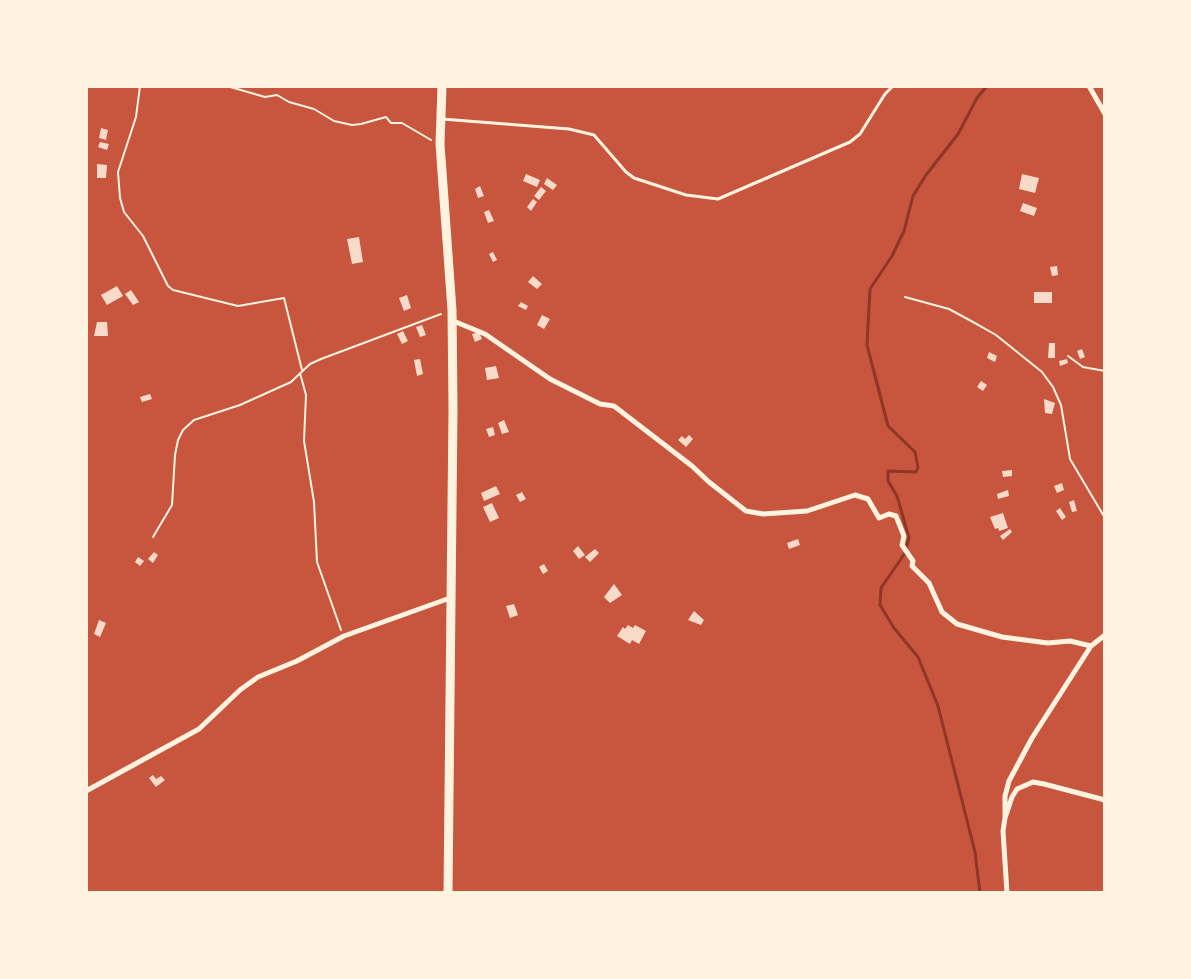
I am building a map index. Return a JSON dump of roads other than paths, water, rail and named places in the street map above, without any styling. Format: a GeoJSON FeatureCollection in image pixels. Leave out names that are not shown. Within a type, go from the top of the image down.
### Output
{"type":"FeatureCollection","features":[{"type":"Feature","properties":{"kind":"main road"},"geometry":{"type":"LineString","coordinates":[[442,86],[440,144],[452,315],[453,409],[448,893]]}},
{"type":"Feature","properties":{"kind":"street"},"geometry":{"type":"LineString","coordinates":[[1089,86],[1105,114]]}},
{"type":"Feature","properties":{"kind":"street"},"geometry":{"type":"LineString","coordinates":[[452,315],[485,334],[550,379],[600,404],[614,406],[692,466],[746,511],[763,514],[807,511],[855,496],[868,499],[879,518],[892,514],[900,522],[904,536],[902,545],[913,561],[912,566],[929,583],[942,612],[957,624],[1002,638],[1048,643],[1070,641],[1091,646]]}},
{"type":"Feature","properties":{"kind":"street"},"geometry":{"type":"LineString","coordinates":[[86,791],[199,729],[240,690],[258,677],[297,661],[344,636],[450,598]]}},
{"type":"Feature","properties":{"kind":"street"},"geometry":{"type":"LineString","coordinates":[[1007,893],[1003,831],[1005,796],[1009,781],[1032,738],[1091,646],[1105,634]]}},
{"type":"Feature","properties":{"kind":"street"},"geometry":{"type":"LineString","coordinates":[[1005,818],[1012,797],[1017,789],[1033,782],[1105,800]]}},
{"type":"Feature","properties":{"kind":"lane"},"geometry":{"type":"LineString","coordinates":[[440,119],[569,129],[594,135],[626,172],[634,178],[686,195],[718,199],[850,142],[860,134],[885,94],[893,86]]}},
{"type":"Feature","properties":{"kind":"waterway"},"geometry":{"type":"LineString","coordinates":[[980,893],[975,852],[938,706],[918,657],[894,628],[880,605],[881,588],[905,553],[909,538],[897,496],[888,481],[888,471],[916,472],[918,467],[915,452],[888,426],[867,345],[870,289],[892,256],[904,231],[913,196],[926,175],[958,134],[977,98],[987,86]]}}]}
